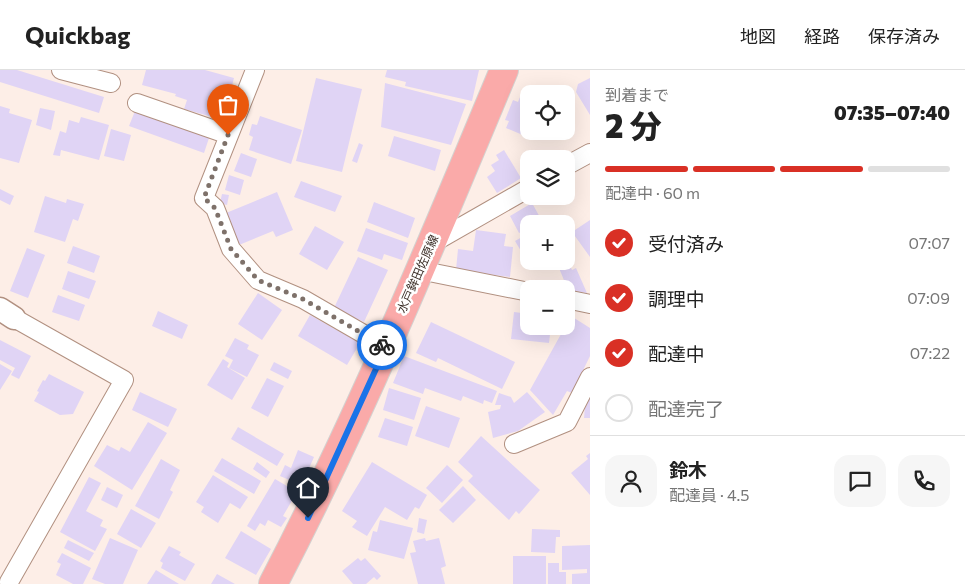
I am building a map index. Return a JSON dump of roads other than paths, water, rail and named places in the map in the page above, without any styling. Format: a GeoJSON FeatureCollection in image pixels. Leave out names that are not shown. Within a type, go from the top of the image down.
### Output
{"type":"FeatureCollection","features":[{"type":"Feature","properties":{"kind":"main road","name":"水戸鉾田佐原線"},"geometry":{"type":"LineString","coordinates":[[274,584],[316,502],[386,347],[504,70]]}},
{"type":"Feature","properties":{"kind":"street"},"geometry":{"type":"LineString","coordinates":[[61,70],[110,83]]}},
{"type":"Feature","properties":{"kind":"street"},"geometry":{"type":"LineString","coordinates":[[255,70],[204,198],[215,208],[231,249],[258,280],[303,299],[386,347]]}},
{"type":"Feature","properties":{"kind":"street"},"geometry":{"type":"LineString","coordinates":[[136,103],[228,135]]}},
{"type":"Feature","properties":{"kind":"street"},"geometry":{"type":"LineString","coordinates":[[575,161],[590,153]]}},
{"type":"Feature","properties":{"kind":"street"},"geometry":{"type":"LineString","coordinates":[[431,244],[520,193]]}},
{"type":"Feature","properties":{"kind":"street"},"geometry":{"type":"LineString","coordinates":[[420,270],[520,290]]}},
{"type":"Feature","properties":{"kind":"street"},"geometry":{"type":"LineString","coordinates":[[575,301],[590,304]]}},
{"type":"Feature","properties":{"kind":"street"},"geometry":{"type":"LineString","coordinates":[[7,314],[124,380],[8,581]]}},
{"type":"Feature","properties":{"kind":"street"},"geometry":{"type":"LineString","coordinates":[[514,444],[567,422],[590,376]]}}]}
